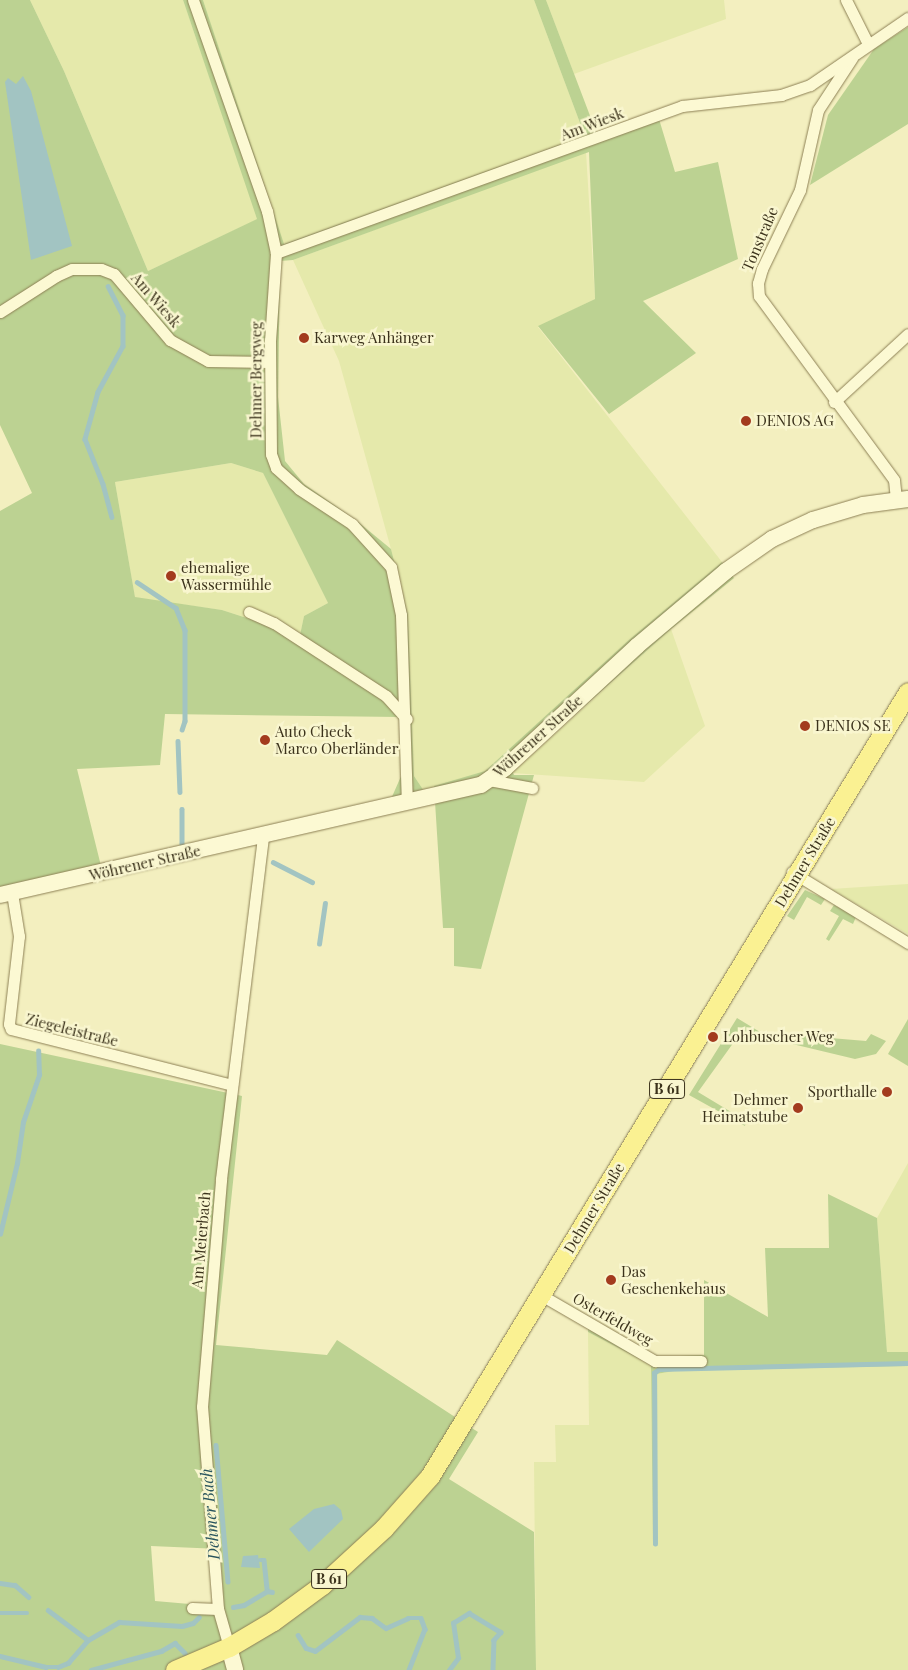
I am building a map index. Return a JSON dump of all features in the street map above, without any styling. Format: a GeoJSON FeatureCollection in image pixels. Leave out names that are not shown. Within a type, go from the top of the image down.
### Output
{"type":"FeatureCollection","features":[{"type":"Feature","properties":{"kind":"main road","name":"Dehmer Straße"},"geometry":{"type":"LineString","coordinates":[[229,1647],[272,1621],[322,1585],[384,1528],[430,1476],[542,1295],[792,873],[908,692]]}},
{"type":"Feature","properties":{"kind":"main road","name":"B 61"},"geometry":{"type":"LineString","coordinates":[[175,1670],[229,1647]]}},
{"type":"Feature","properties":{"kind":"street","name":"Dehmer Bergweg"},"geometry":{"type":"LineString","coordinates":[[193,0],[267,211],[276,253],[270,362],[271,454],[276,468],[299,489],[352,524],[391,567],[401,615],[407,719],[407,802]]}},
{"type":"Feature","properties":{"kind":"street"},"geometry":{"type":"LineString","coordinates":[[846,0],[868,44]]}},
{"type":"Feature","properties":{"kind":"street","name":"Am Wiesk"},"geometry":{"type":"LineString","coordinates":[[276,253],[682,106],[781,95],[810,85],[908,18]]}},
{"type":"Feature","properties":{"kind":"street","name":"Tonstraße"},"geometry":{"type":"LineString","coordinates":[[856,52],[818,110],[800,190],[758,282],[759,296],[834,402],[894,480],[902,499]]}},
{"type":"Feature","properties":{"kind":"street","name":"Am Wiesk"},"geometry":{"type":"LineString","coordinates":[[0,312],[56,276],[72,269],[101,269],[114,274],[170,340],[208,361],[270,362]]}},
{"type":"Feature","properties":{"kind":"street"},"geometry":{"type":"LineString","coordinates":[[834,402],[908,334]]}},
{"type":"Feature","properties":{"kind":"street","name":"Wöhrener Straße"},"geometry":{"type":"LineString","coordinates":[[6,894],[469,788],[489,780],[637,646],[737,563],[772,539],[813,520],[902,499]]}},
{"type":"Feature","properties":{"kind":"street"},"geometry":{"type":"LineString","coordinates":[[250,612],[274,623],[386,696],[407,719]]}},
{"type":"Feature","properties":{"kind":"street"},"geometry":{"type":"LineString","coordinates":[[489,780],[532,788]]}},
{"type":"Feature","properties":{"kind":"street","name":"Am Meierbach"},"geometry":{"type":"LineString","coordinates":[[229,1647],[218,1609],[202,1408],[232,1085],[263,835]]}},
{"type":"Feature","properties":{"kind":"street"},"geometry":{"type":"LineString","coordinates":[[792,873],[908,943]]}},
{"type":"Feature","properties":{"kind":"street","name":"Ziegeleistraße"},"geometry":{"type":"LineString","coordinates":[[6,894],[19,936],[9,1024],[11,1029],[232,1085]]}},
{"type":"Feature","properties":{"kind":"street","name":"Osterfeldweg"},"geometry":{"type":"LineString","coordinates":[[542,1295],[655,1361],[701,1361]]}},
{"type":"Feature","properties":{"kind":"street"},"geometry":{"type":"LineString","coordinates":[[192,1608],[218,1609]]}},
{"type":"Feature","properties":{"kind":"street"},"geometry":{"type":"LineString","coordinates":[[229,1647],[235,1670]]}},
{"type":"Feature","properties":{"kind":"green space"},"geometry":{"type":"Polygon","coordinates":[[[0,0],[30,0],[64,71],[148,271],[257,219],[183,0],[203,0],[284,244],[581,137],[583,131],[534,0],[546,0],[600,142],[659,119],[675,172],[718,162],[738,259],[643,301],[696,353],[609,414],[538,326],[595,299],[589,152],[293,260],[280,261],[278,397],[285,461],[304,484],[357,521],[391,549],[408,615],[414,776],[424,791],[391,799],[402,774],[400,717],[165,714],[160,765],[77,769],[101,866],[0,889],[0,511],[32,493],[0,425],[0,0]],[[231,463],[115,482],[135,597],[222,610],[300,635],[304,616],[328,603],[263,473],[231,463]]]}},
{"type":"Feature","properties":{"kind":"green space"},"geometry":{"type":"Polygon","coordinates":[[[30,0],[183,0],[258,219],[148,271],[64,71],[30,0]]]}},
{"type":"Feature","properties":{"kind":"green space"},"geometry":{"type":"Polygon","coordinates":[[[203,0],[534,0],[583,131],[576,141],[283,244],[203,0]]]}},
{"type":"Feature","properties":{"kind":"green space"},"geometry":{"type":"Polygon","coordinates":[[[546,0],[724,0],[726,19],[574,74],[546,0]]]}},
{"type":"Feature","properties":{"kind":"green space"},"geometry":{"type":"Polygon","coordinates":[[[908,27],[908,124],[810,185],[828,115],[874,49],[908,27]]]}},
{"type":"Feature","properties":{"kind":"green space"},"geometry":{"type":"Polygon","coordinates":[[[586,152],[595,299],[538,327],[722,562],[630,639],[485,771],[424,791],[414,776],[408,615],[339,361],[293,260],[586,152]]]}},
{"type":"Feature","properties":{"kind":"green space"},"geometry":{"type":"Polygon","coordinates":[[[231,463],[263,473],[328,603],[304,616],[300,635],[222,610],[135,598],[115,482],[231,463]]]}},
{"type":"Feature","properties":{"kind":"green space"},"geometry":{"type":"Polygon","coordinates":[[[722,562],[734,578],[671,629],[512,771],[514,775],[534,775],[481,969],[454,966],[454,928],[443,928],[434,786],[485,771],[630,639],[722,562]]]}},
{"type":"Feature","properties":{"kind":"green space"},"geometry":{"type":"Polygon","coordinates":[[[671,629],[705,726],[644,782],[512,773],[671,629]]]}},
{"type":"Feature","properties":{"kind":"green space"},"geometry":{"type":"Polygon","coordinates":[[[908,884],[908,934],[831,889],[908,884]]]}},
{"type":"Feature","properties":{"kind":"green space"},"geometry":{"type":"Polygon","coordinates":[[[805,890],[825,899],[821,905],[807,897],[794,920],[787,916],[805,890]]]}},
{"type":"Feature","properties":{"kind":"green space"},"geometry":{"type":"Polygon","coordinates":[[[834,905],[856,917],[853,924],[843,919],[829,941],[826,939],[839,916],[830,911],[834,905]]]}},
{"type":"Feature","properties":{"kind":"green space"},"geometry":{"type":"Polygon","coordinates":[[[737,1018],[760,1032],[866,1041],[871,1034],[886,1041],[876,1054],[855,1059],[784,1042],[757,1043],[752,1031],[739,1035],[698,1092],[746,1121],[745,1126],[689,1095],[737,1018]]]}},
{"type":"Feature","properties":{"kind":"green space"},"geometry":{"type":"Polygon","coordinates":[[[908,1019],[908,1066],[888,1054],[908,1019]]]}},
{"type":"Feature","properties":{"kind":"green space"},"geometry":{"type":"Polygon","coordinates":[[[0,1044],[242,1096],[216,1345],[327,1355],[337,1340],[478,1432],[449,1479],[534,1532],[536,1670],[0,1670],[0,1044]],[[151,1546],[155,1601],[224,1607],[220,1549],[151,1546]]]}},
{"type":"Feature","properties":{"kind":"green space"},"geometry":{"type":"Polygon","coordinates":[[[908,1163],[908,1352],[887,1353],[877,1218],[908,1163]]]}},
{"type":"Feature","properties":{"kind":"green space"},"geometry":{"type":"Polygon","coordinates":[[[828,1194],[877,1218],[887,1352],[908,1352],[908,1366],[674,1371],[656,1374],[656,1545],[653,1545],[651,1365],[588,1332],[588,1319],[656,1357],[704,1355],[704,1280],[768,1317],[765,1248],[829,1248],[828,1194]]]}},
{"type":"Feature","properties":{"kind":"green space"},"geometry":{"type":"Polygon","coordinates":[[[588,1332],[651,1365],[653,1544],[656,1544],[656,1374],[674,1371],[908,1366],[908,1670],[536,1670],[534,1462],[556,1462],[555,1425],[589,1425],[588,1332]]]}},
{"type":"Feature","properties":{"kind":"water"},"geometry":{"type":"Polygon","coordinates":[[[23,76],[31,91],[72,246],[31,260],[5,82],[8,78],[16,84],[23,76]]]}},
{"type":"Feature","properties":{"kind":"water"},"geometry":{"type":"Polygon","coordinates":[[[334,1504],[341,1510],[343,1519],[309,1552],[289,1529],[314,1509],[334,1504]]]}},
{"type":"Feature","properties":{"kind":"water"},"geometry":{"type":"Polygon","coordinates":[[[258,1555],[260,1568],[241,1567],[243,1556],[258,1555]]]}},
{"type":"Feature","properties":{"kind":"waterway"},"geometry":{"type":"LineString","coordinates":[[108,286],[123,315],[123,346],[98,392],[85,439],[103,484],[112,517]]}},
{"type":"Feature","properties":{"kind":"waterway"},"geometry":{"type":"LineString","coordinates":[[137,582],[176,608],[185,630],[185,721],[182,730]]}},
{"type":"Feature","properties":{"kind":"waterway"},"geometry":{"type":"LineString","coordinates":[[178,741],[180,792]]}},
{"type":"Feature","properties":{"kind":"waterway"},"geometry":{"type":"LineString","coordinates":[[182,809],[182,844]]}},
{"type":"Feature","properties":{"kind":"waterway"},"geometry":{"type":"LineString","coordinates":[[273,862],[312,882]]}},
{"type":"Feature","properties":{"kind":"waterway","name":"Dehmer Bach"},"geometry":{"type":"LineString","coordinates":[[319,944],[325,903]]}},
{"type":"Feature","properties":{"kind":"waterway"},"geometry":{"type":"LineString","coordinates":[[0,1234],[17,1163],[23,1122],[39,1075],[38,1051]]}},
{"type":"Feature","properties":{"kind":"waterway"},"geometry":{"type":"LineString","coordinates":[[655,1544],[654,1373],[659,1369],[908,1363]]}},
{"type":"Feature","properties":{"kind":"waterway","name":"Dehmer Bach"},"geometry":{"type":"LineString","coordinates":[[216,1445],[228,1581]]}},
{"type":"Feature","properties":{"kind":"waterway"},"geometry":{"type":"LineString","coordinates":[[260,1560],[264,1560],[267,1591]]}},
{"type":"Feature","properties":{"kind":"waterway"},"geometry":{"type":"LineString","coordinates":[[0,1583],[15,1585],[29,1597]]}},
{"type":"Feature","properties":{"kind":"waterway","name":"Dehmer Bach"},"geometry":{"type":"LineString","coordinates":[[233,1607],[244,1605],[267,1591],[272,1592]]}},
{"type":"Feature","properties":{"kind":"waterway"},"geometry":{"type":"LineString","coordinates":[[48,1610],[88,1640]]}},
{"type":"Feature","properties":{"kind":"waterway"},"geometry":{"type":"LineString","coordinates":[[0,1613],[27,1613]]}},
{"type":"Feature","properties":{"kind":"waterway","name":"Dehmer Bach"},"geometry":{"type":"LineString","coordinates":[[449,1670],[458,1658],[453,1623],[469,1613],[501,1632],[494,1640],[493,1670]]}},
{"type":"Feature","properties":{"kind":"waterway"},"geometry":{"type":"LineString","coordinates":[[0,1656],[46,1667],[58,1667],[68,1663],[88,1640],[119,1622],[182,1626],[193,1623],[199,1617]]}},
{"type":"Feature","properties":{"kind":"waterway","name":"Dehmer Bach"},"geometry":{"type":"LineString","coordinates":[[298,1635],[306,1648],[315,1651],[360,1617],[372,1618],[386,1628],[408,1618],[421,1618],[425,1629],[409,1670]]}},
{"type":"Feature","properties":{"kind":"waterway"},"geometry":{"type":"LineString","coordinates":[[91,1670],[161,1651],[175,1643],[185,1653]]}},
{"type":"Feature","properties":{"kind":"place","name":"Karweg Anhänger"},"geometry":{"type":"Point","coordinates":[304,338]}},
{"type":"Feature","properties":{"kind":"place","name":"DENIOS AG"},"geometry":{"type":"Point","coordinates":[746,421]}},
{"type":"Feature","properties":{"kind":"place","name":"ehemalige Wassermühle"},"geometry":{"type":"Point","coordinates":[171,576]}},
{"type":"Feature","properties":{"kind":"place","name":"DENIOS SE"},"geometry":{"type":"Point","coordinates":[805,726]}},
{"type":"Feature","properties":{"kind":"place","name":"Auto Check Marco Oberländer"},"geometry":{"type":"Point","coordinates":[265,740]}},
{"type":"Feature","properties":{"kind":"place","name":"Lohbuscher Weg"},"geometry":{"type":"Point","coordinates":[713,1037]}},
{"type":"Feature","properties":{"kind":"place","name":"Sporthalle"},"geometry":{"type":"Point","coordinates":[887,1092]}},
{"type":"Feature","properties":{"kind":"place","name":"Dehmer Heimatstube"},"geometry":{"type":"Point","coordinates":[798,1108]}},
{"type":"Feature","properties":{"kind":"place","name":"Das Geschenkehaus"},"geometry":{"type":"Point","coordinates":[611,1280]}}]}
